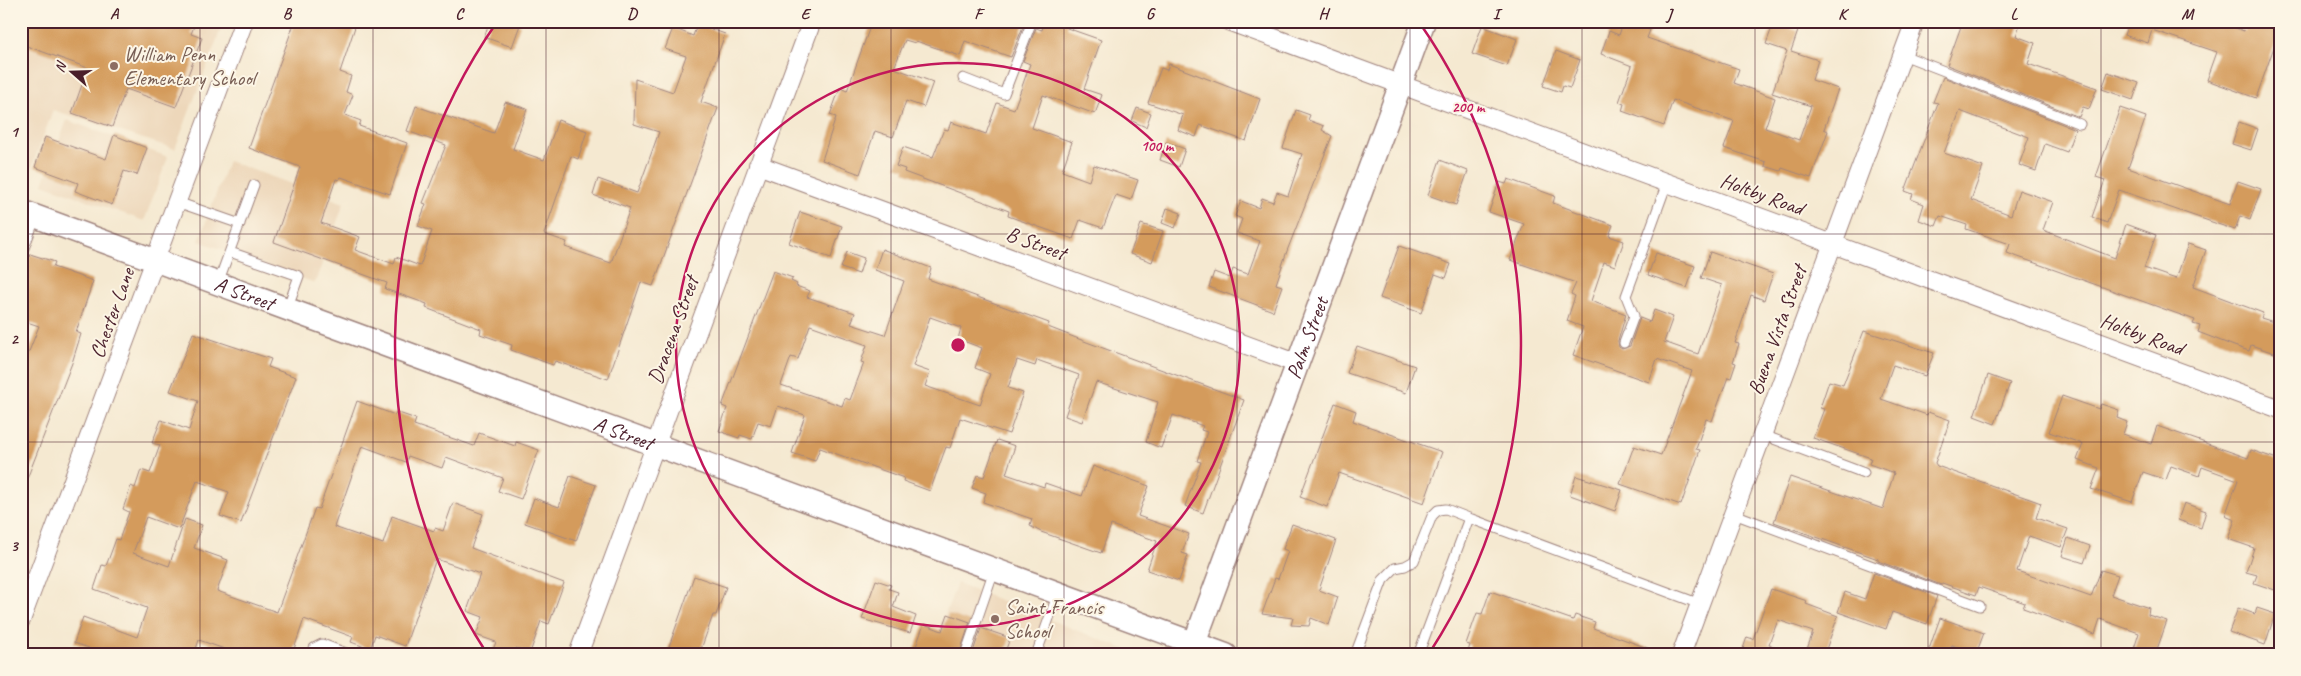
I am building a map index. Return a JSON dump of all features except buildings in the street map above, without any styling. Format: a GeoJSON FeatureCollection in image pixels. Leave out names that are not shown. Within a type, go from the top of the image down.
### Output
{"type":"FeatureCollection","features":[{"type":"Feature","properties":{"kind":"street","name":"Chester Lane"},"geometry":{"type":"LineString","coordinates":[[21,620],[244,21]]}},
{"type":"Feature","properties":{"kind":"street","name":"Dracena Street"},"geometry":{"type":"LineString","coordinates":[[578,655],[812,21]]}},
{"type":"Feature","properties":{"kind":"street","name":"Holtby Road"},"geometry":{"type":"LineString","coordinates":[[1228,21],[2280,409]]}},
{"type":"Feature","properties":{"kind":"street","name":"Palm Street"},"geometry":{"type":"LineString","coordinates":[[1193,649],[1424,21]]}},
{"type":"Feature","properties":{"kind":"street","name":"Buena Vista Street"},"geometry":{"type":"LineString","coordinates":[[1681,655],[1915,21]]}},
{"type":"Feature","properties":{"kind":"street","name":"B Street"},"geometry":{"type":"LineString","coordinates":[[758,165],[1298,364]]}},
{"type":"Feature","properties":{"kind":"street","name":"A Street"},"geometry":{"type":"LineString","coordinates":[[28,214],[994,569],[1058,593],[1193,649],[1226,655]]}},
{"type":"Feature","properties":{"kind":"lane"},"geometry":{"type":"LineString","coordinates":[[963,78],[1004,94],[1032,21]]}},
{"type":"Feature","properties":{"kind":"lane"},"geometry":{"type":"LineString","coordinates":[[1903,55],[2080,124]]}},
{"type":"Feature","properties":{"kind":"lane"},"geometry":{"type":"LineString","coordinates":[[1624,343],[1634,316],[1626,296],[1667,183]]}},
{"type":"Feature","properties":{"kind":"lane"},"geometry":{"type":"LineString","coordinates":[[218,283],[254,185]]}},
{"type":"Feature","properties":{"kind":"lane"},"geometry":{"type":"LineString","coordinates":[[177,202],[240,224]]}},
{"type":"Feature","properties":{"kind":"lane"},"geometry":{"type":"LineString","coordinates":[[21,256],[28,214]]}},
{"type":"Feature","properties":{"kind":"lane"},"geometry":{"type":"LineString","coordinates":[[230,252],[299,276],[287,309]]}},
{"type":"Feature","properties":{"kind":"lane"},"geometry":{"type":"LineString","coordinates":[[1762,435],[1864,473]]}},
{"type":"Feature","properties":{"kind":"lane"},"geometry":{"type":"LineString","coordinates":[[1355,655],[1383,580],[1395,568],[1405,566],[1414,561],[1432,516],[1438,510],[1446,509],[1700,604]]}},
{"type":"Feature","properties":{"kind":"lane"},"geometry":{"type":"LineString","coordinates":[[1734,514],[1980,606]]}},
{"type":"Feature","properties":{"kind":"lane"},"geometry":{"type":"LineString","coordinates":[[1418,655],[1469,518]]}},
{"type":"Feature","properties":{"kind":"lane"},"geometry":{"type":"LineString","coordinates":[[965,655],[994,569]]}},
{"type":"Feature","properties":{"kind":"lane"},"geometry":{"type":"LineString","coordinates":[[1036,655],[1058,593]]}},
{"type":"Feature","properties":{"kind":"lane"},"geometry":{"type":"LineString","coordinates":[[312,655],[314,648],[322,644],[351,655]]}},
{"type":"Feature","properties":{"kind":"shaded area","name":"William Penn Elementary School"},"geometry":{"type":"Polygon","coordinates":[[[21,21],[224,21],[175,149],[53,110],[29,175],[21,172],[21,21]]]}},
{"type":"Feature","properties":{"kind":"shaded area"},"geometry":{"type":"Polygon","coordinates":[[[67,120],[168,157],[144,221],[43,184],[67,120]]]}},
{"type":"Feature","properties":{"kind":"shaded area"},"geometry":{"type":"Polygon","coordinates":[[[228,161],[344,203],[315,283],[199,241],[228,161]]]}},
{"type":"Feature","properties":{"kind":"shaded area","name":"Saint Francis School"},"geometry":{"type":"Polygon","coordinates":[[[957,583],[1139,655],[930,655],[957,583]]]}},
{"type":"Feature","properties":{"kind":"place","name":"William Penn Elementary School"},"geometry":{"type":"Point","coordinates":[114,66]}},
{"type":"Feature","properties":{"kind":"place","name":"Saint Francis School"},"geometry":{"type":"Point","coordinates":[995,619]}}]}
